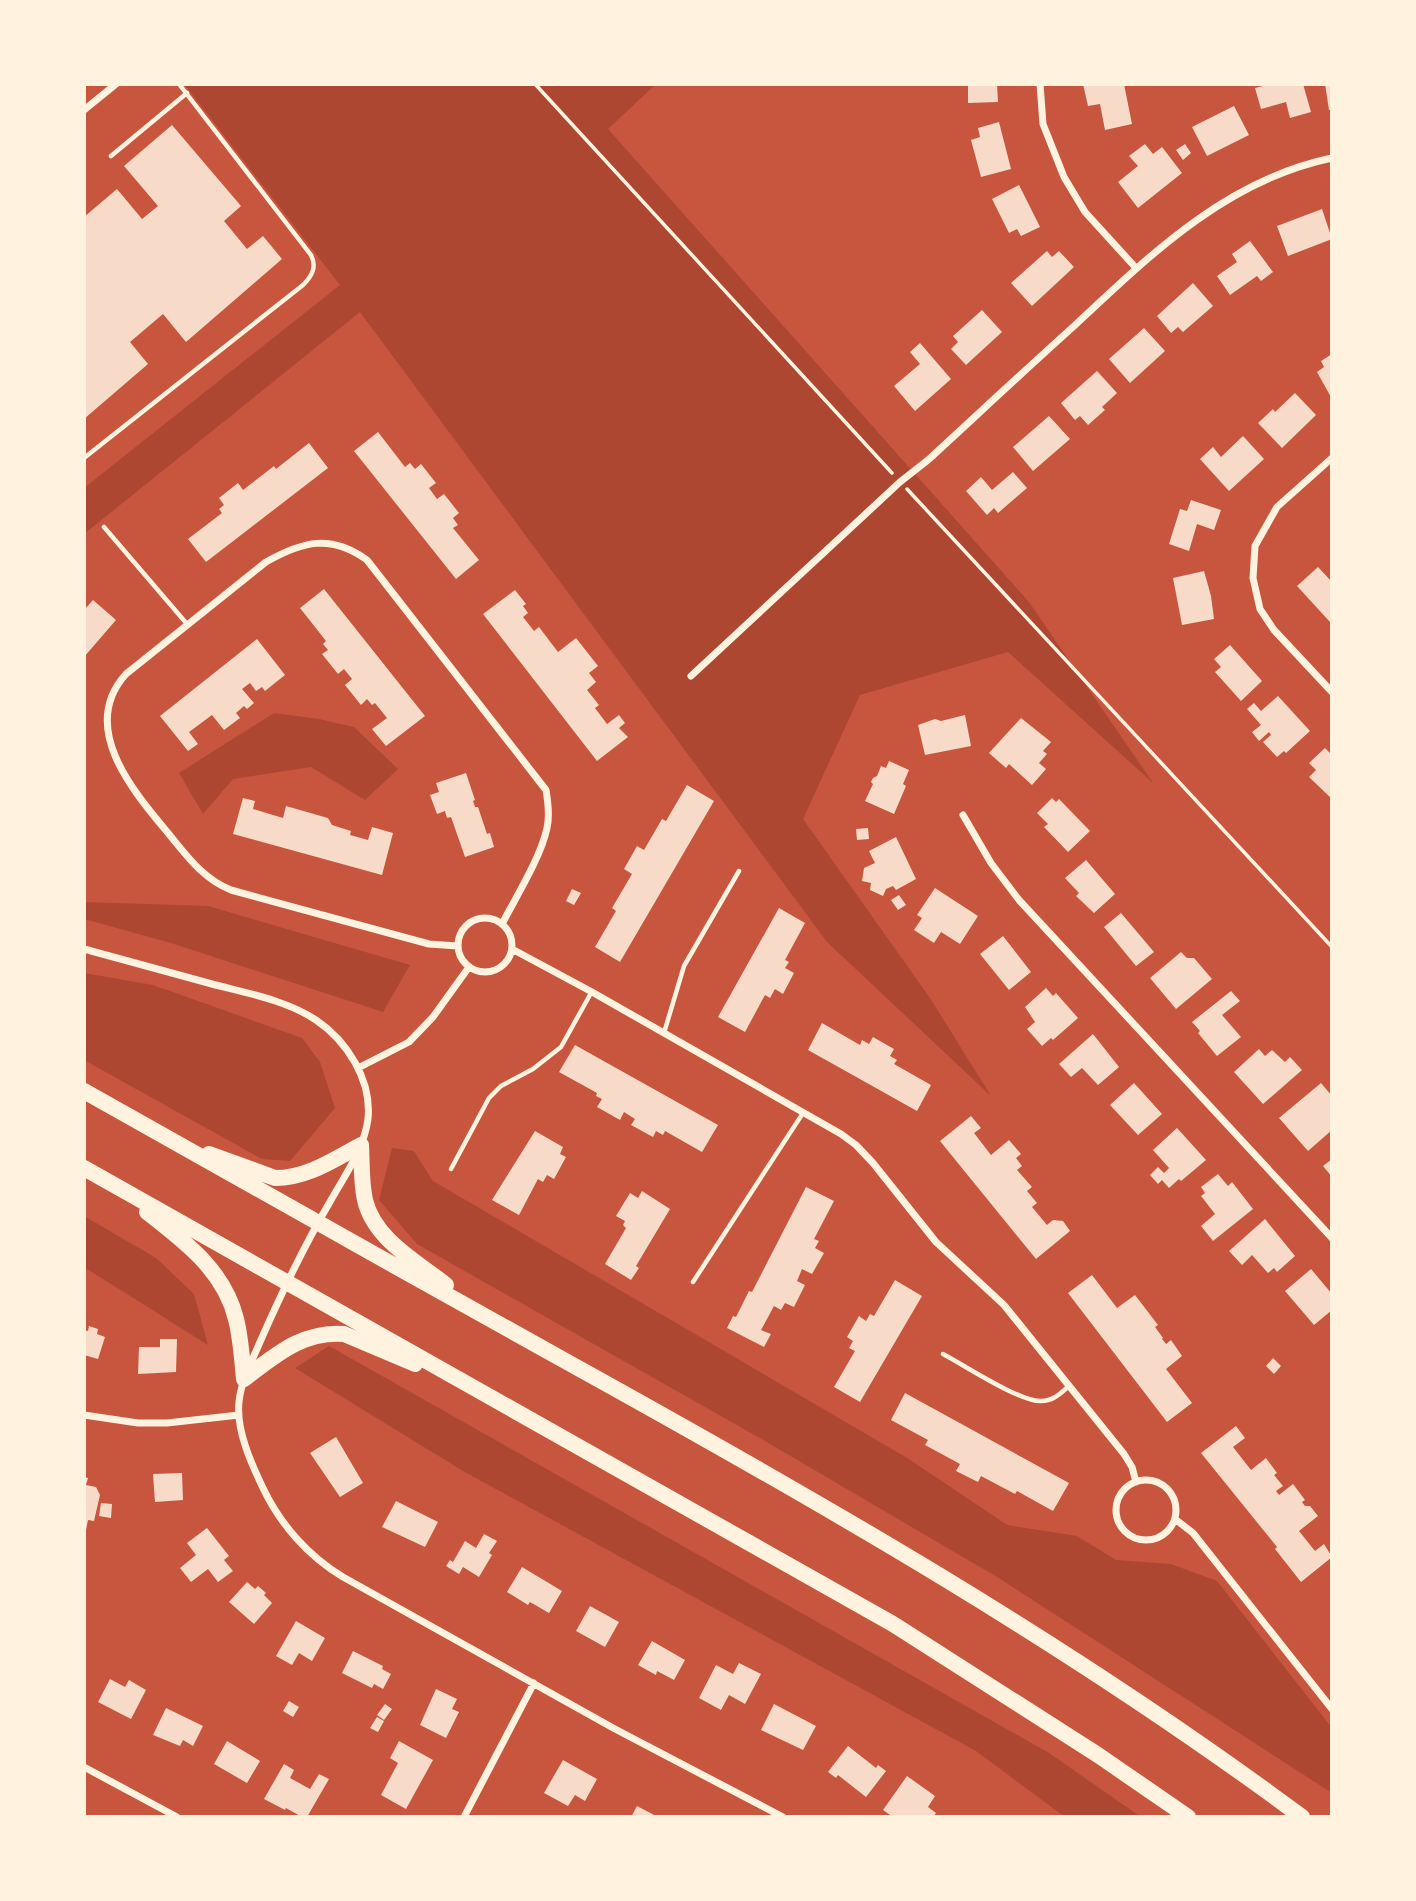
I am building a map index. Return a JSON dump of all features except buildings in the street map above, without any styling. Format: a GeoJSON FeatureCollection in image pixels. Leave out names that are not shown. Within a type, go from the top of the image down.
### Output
{"type":"FeatureCollection","features":[{"type":"Feature","properties":{"kind":"highway"},"geometry":{"type":"LineString","coordinates":[[84,1091],[706,1439],[936,1572],[1166,1718],[1302,1817]]}},
{"type":"Feature","properties":{"kind":"highway"},"geometry":{"type":"LineString","coordinates":[[179,1145],[250,1167],[275,1178],[305,1174],[361,1145],[365,1199],[379,1229],[483,1315]]}},
{"type":"Feature","properties":{"kind":"highway"},"geometry":{"type":"LineString","coordinates":[[84,1168],[893,1624],[1188,1817]]}},
{"type":"Feature","properties":{"kind":"highway"},"geometry":{"type":"LineString","coordinates":[[116,1186],[195,1251],[214,1271],[227,1293],[236,1318],[244,1379],[294,1343],[309,1336],[331,1333],[356,1338],[374,1348],[466,1384]]}},
{"type":"Feature","properties":{"kind":"street"},"geometry":{"type":"LineString","coordinates":[[84,110],[116,84]]}},
{"type":"Feature","properties":{"kind":"street"},"geometry":{"type":"LineString","coordinates":[[1040,84],[1043,124],[1064,177],[1085,212],[1136,268]]}},
{"type":"Feature","properties":{"kind":"street"},"geometry":{"type":"LineString","coordinates":[[691,676],[1136,268],[1205,212],[1256,183],[1332,158]]}},
{"type":"Feature","properties":{"kind":"street"},"geometry":{"type":"LineString","coordinates":[[1332,458],[1276,508],[1255,545],[1253,578],[1260,609],[1332,692]]}},
{"type":"Feature","properties":{"kind":"street"},"geometry":{"type":"LineString","coordinates":[[458,946],[429,944],[214,883],[201,872],[139,798],[114,755],[108,727],[111,697],[118,683],[266,562],[291,548],[319,543],[338,545],[367,560],[546,790],[549,809],[547,829],[538,854],[502,924]]}},
{"type":"Feature","properties":{"kind":"street"},"geometry":{"type":"LineString","coordinates":[[963,815],[991,863],[1019,900],[1332,1238]]}},
{"type":"Feature","properties":{"kind":"street"},"geometry":{"type":"LineString","coordinates":[[486,918],[502,924],[511,937],[512,949],[506,962],[495,970],[482,972],[469,967],[461,957],[458,946],[461,934],[474,921],[486,918]]}},
{"type":"Feature","properties":{"kind":"street"},"geometry":{"type":"LineString","coordinates":[[84,949],[277,1002],[314,1019],[329,1030],[350,1053],[358,1068],[367,1099],[368,1116],[361,1145],[287,1282],[244,1379],[239,1403],[239,1415],[251,1463],[267,1497],[292,1533],[317,1559],[342,1577],[783,1817]]}},
{"type":"Feature","properties":{"kind":"street"},"geometry":{"type":"LineString","coordinates":[[512,949],[804,1112],[856,1145],[936,1242],[1004,1304],[1128,1459],[1136,1482]]}},
{"type":"Feature","properties":{"kind":"street"},"geometry":{"type":"LineString","coordinates":[[358,1068],[409,1042],[433,1017],[469,967]]}},
{"type":"Feature","properties":{"kind":"street"},"geometry":{"type":"LineString","coordinates":[[84,1415],[138,1423],[167,1423],[239,1415]]}},
{"type":"Feature","properties":{"kind":"street"},"geometry":{"type":"LineString","coordinates":[[1152,1480],[1167,1488],[1175,1502],[1175,1519],[1166,1533],[1152,1540],[1135,1539],[1122,1530],[1115,1515],[1122,1491],[1136,1482],[1152,1480]]}},
{"type":"Feature","properties":{"kind":"street"},"geometry":{"type":"LineString","coordinates":[[1175,1519],[1193,1534],[1332,1709]]}},
{"type":"Feature","properties":{"kind":"street"},"geometry":{"type":"LineString","coordinates":[[464,1817],[534,1683]]}},
{"type":"Feature","properties":{"kind":"street"},"geometry":{"type":"LineString","coordinates":[[84,1767],[174,1816]]}},
{"type":"Feature","properties":{"kind":"lane"},"geometry":{"type":"LineString","coordinates":[[84,458],[303,285],[314,269],[311,255],[178,84]]}},
{"type":"Feature","properties":{"kind":"lane"},"geometry":{"type":"LineString","coordinates":[[111,156],[187,93]]}},
{"type":"Feature","properties":{"kind":"lane"},"geometry":{"type":"LineString","coordinates":[[104,527],[187,624]]}},
{"type":"Feature","properties":{"kind":"lane"},"geometry":{"type":"LineString","coordinates":[[664,1033],[684,966],[738,871]]}},
{"type":"Feature","properties":{"kind":"lane"},"geometry":{"type":"LineString","coordinates":[[451,1169],[489,1098],[500,1086],[533,1069],[561,1047],[592,992]]}},
{"type":"Feature","properties":{"kind":"lane"},"geometry":{"type":"LineString","coordinates":[[692,1282],[804,1112]]}},
{"type":"Feature","properties":{"kind":"lane"},"geometry":{"type":"LineString","coordinates":[[943,1354],[1023,1397],[1037,1401],[1052,1399],[1069,1385]]}},
{"type":"Feature","properties":{"kind":"path"},"geometry":{"type":"LineString","coordinates":[[535,84],[1332,947]]}},
{"type":"Feature","properties":{"kind":"shaded area"},"geometry":{"type":"Polygon","coordinates":[[[184,84],[656,84],[608,129],[1029,602],[1153,783],[1008,652],[860,695],[803,819],[930,998],[991,1096],[827,942],[360,312],[84,534],[84,488],[340,285],[184,84]]]}},
{"type":"Feature","properties":{"kind":"shaded area"},"geometry":{"type":"Polygon","coordinates":[[[274,713],[354,727],[398,769],[365,800],[311,767],[233,779],[203,814],[179,773],[274,713]]]}},
{"type":"Feature","properties":{"kind":"shaded area"},"geometry":{"type":"Polygon","coordinates":[[[84,902],[208,906],[410,965],[383,1012],[171,943],[84,919],[84,902]]]}},
{"type":"Feature","properties":{"kind":"shaded area"},"geometry":{"type":"Polygon","coordinates":[[[84,973],[153,985],[302,1038],[320,1062],[335,1108],[290,1161],[262,1159],[84,1060],[84,973]]]}},
{"type":"Feature","properties":{"kind":"shaded area"},"geometry":{"type":"Polygon","coordinates":[[[392,1148],[414,1151],[433,1181],[909,1459],[1007,1525],[1077,1536],[1116,1560],[1171,1564],[1217,1581],[1332,1728],[1332,1793],[997,1577],[758,1437],[417,1244],[379,1200],[392,1148]]]}},
{"type":"Feature","properties":{"kind":"shaded area"},"geometry":{"type":"Polygon","coordinates":[[[84,1216],[156,1258],[194,1294],[208,1345],[84,1267],[84,1216]]]}},
{"type":"Feature","properties":{"kind":"shaded area"},"geometry":{"type":"Polygon","coordinates":[[[329,1346],[1049,1753],[1141,1817],[1065,1817],[976,1751],[463,1471],[295,1368],[329,1346]]]}}]}
